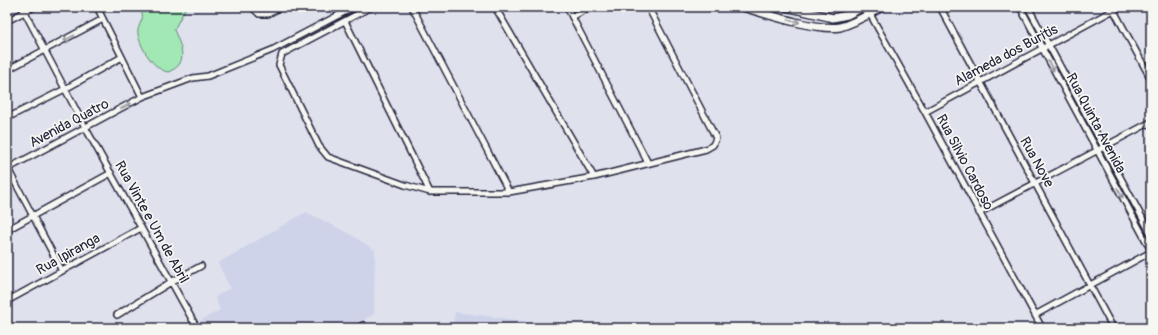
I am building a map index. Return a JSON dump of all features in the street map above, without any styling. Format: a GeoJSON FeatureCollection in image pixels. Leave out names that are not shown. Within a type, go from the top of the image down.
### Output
{"type":"FeatureCollection","features":[{"type":"Feature","properties":{"kind":"street"},"geometry":{"type":"LineString","coordinates":[[7,21],[23,10],[34,7]]}},
{"type":"Feature","properties":{"kind":"street"},"geometry":{"type":"LineString","coordinates":[[97,7],[142,97]]}},
{"type":"Feature","properties":{"kind":"street"},"geometry":{"type":"LineString","coordinates":[[252,7],[260,14],[268,14],[281,7]]}},
{"type":"Feature","properties":{"kind":"street","name":"Avenida Quatro"},"geometry":{"type":"LineString","coordinates":[[7,168],[142,97],[193,78],[208,76],[272,50],[354,7]]}},
{"type":"Feature","properties":{"kind":"street"},"geometry":{"type":"LineString","coordinates":[[371,7],[282,54],[279,64],[319,146],[328,157],[404,185],[430,192],[509,192],[594,177],[706,149],[713,145],[716,138],[648,7]]}},
{"type":"Feature","properties":{"kind":"street"},"geometry":{"type":"LineString","coordinates":[[412,7],[509,192]]}},
{"type":"Feature","properties":{"kind":"street"},"geometry":{"type":"LineString","coordinates":[[495,7],[594,177]]}},
{"type":"Feature","properties":{"kind":"street"},"geometry":{"type":"LineString","coordinates":[[567,7],[648,163]]}},
{"type":"Feature","properties":{"kind":"street"},"geometry":{"type":"LineString","coordinates":[[572,17],[590,7]]}},
{"type":"Feature","properties":{"kind":"street"},"geometry":{"type":"LineString","coordinates":[[743,7],[814,26],[830,28],[851,23],[868,10],[882,7]]}},
{"type":"Feature","properties":{"kind":"street"},"geometry":{"type":"LineString","coordinates":[[786,7],[833,18],[847,15],[863,7]]}},
{"type":"Feature","properties":{"kind":"street","name":"Rua Nove"},"geometry":{"type":"LineString","coordinates":[[940,7],[1113,328]]}},
{"type":"Feature","properties":{"kind":"street","name":"Rua Quinta Avenida"},"geometry":{"type":"LineString","coordinates":[[1020,7],[1151,251]]}},
{"type":"Feature","properties":{"kind":"street","name":"Rua Quinta Avenida"},"geometry":{"type":"LineString","coordinates":[[1028,7],[1151,234]]}},
{"type":"Feature","properties":{"kind":"street","name":"Alameda dos Buritis"},"geometry":{"type":"LineString","coordinates":[[925,112],[1119,7]]}},
{"type":"Feature","properties":{"kind":"street"},"geometry":{"type":"LineString","coordinates":[[1113,9],[1151,79]]}},
{"type":"Feature","properties":{"kind":"street","name":"Rua Vinte e Um de Abril"},"geometry":{"type":"LineString","coordinates":[[23,10],[85,127],[197,328]]}},
{"type":"Feature","properties":{"kind":"street","name":"Rua Silvio Cardoso"},"geometry":{"type":"LineString","coordinates":[[868,10],[1042,328]]}},
{"type":"Feature","properties":{"kind":"street"},"geometry":{"type":"LineString","coordinates":[[7,70],[103,19]]}},
{"type":"Feature","properties":{"kind":"street"},"geometry":{"type":"LineString","coordinates":[[345,21],[430,192]]}},
{"type":"Feature","properties":{"kind":"street"},"geometry":{"type":"LineString","coordinates":[[7,118],[65,89],[122,57]]}},
{"type":"Feature","properties":{"kind":"street"},"geometry":{"type":"LineString","coordinates":[[979,214],[1151,122]]}},
{"type":"Feature","properties":{"kind":"street"},"geometry":{"type":"LineString","coordinates":[[7,168],[34,216],[62,271]]}},
{"type":"Feature","properties":{"kind":"street"},"geometry":{"type":"LineString","coordinates":[[7,230],[111,173]]}},
{"type":"Feature","properties":{"kind":"street","name":"Rua Ipiranga"},"geometry":{"type":"LineString","coordinates":[[7,301],[141,228]]}},
{"type":"Feature","properties":{"kind":"street"},"geometry":{"type":"LineString","coordinates":[[1035,315],[1151,251]]}},
{"type":"Feature","properties":{"kind":"street"},"geometry":{"type":"LineString","coordinates":[[117,315],[171,282],[201,266]]}},
{"type":"Feature","properties":{"kind":"street"},"geometry":{"type":"LineString","coordinates":[[358,328],[363,325]]}},
{"type":"Feature","properties":{"kind":"shaded area"},"geometry":{"type":"Polygon","coordinates":[[[306,212],[348,233],[375,250],[374,314],[349,328],[204,328],[200,321],[220,310],[215,297],[230,288],[218,263],[306,212]]]}},
{"type":"Feature","properties":{"kind":"shaded area"},"geometry":{"type":"Polygon","coordinates":[[[455,312],[525,321],[524,328],[452,328],[455,312]]]}},
{"type":"Feature","properties":{"kind":"green space"},"geometry":{"type":"Polygon","coordinates":[[[135,7],[186,7],[174,30],[182,54],[179,64],[175,69],[168,72],[163,70],[153,63],[148,57],[138,34],[142,20],[142,13],[135,7]]]}}]}
